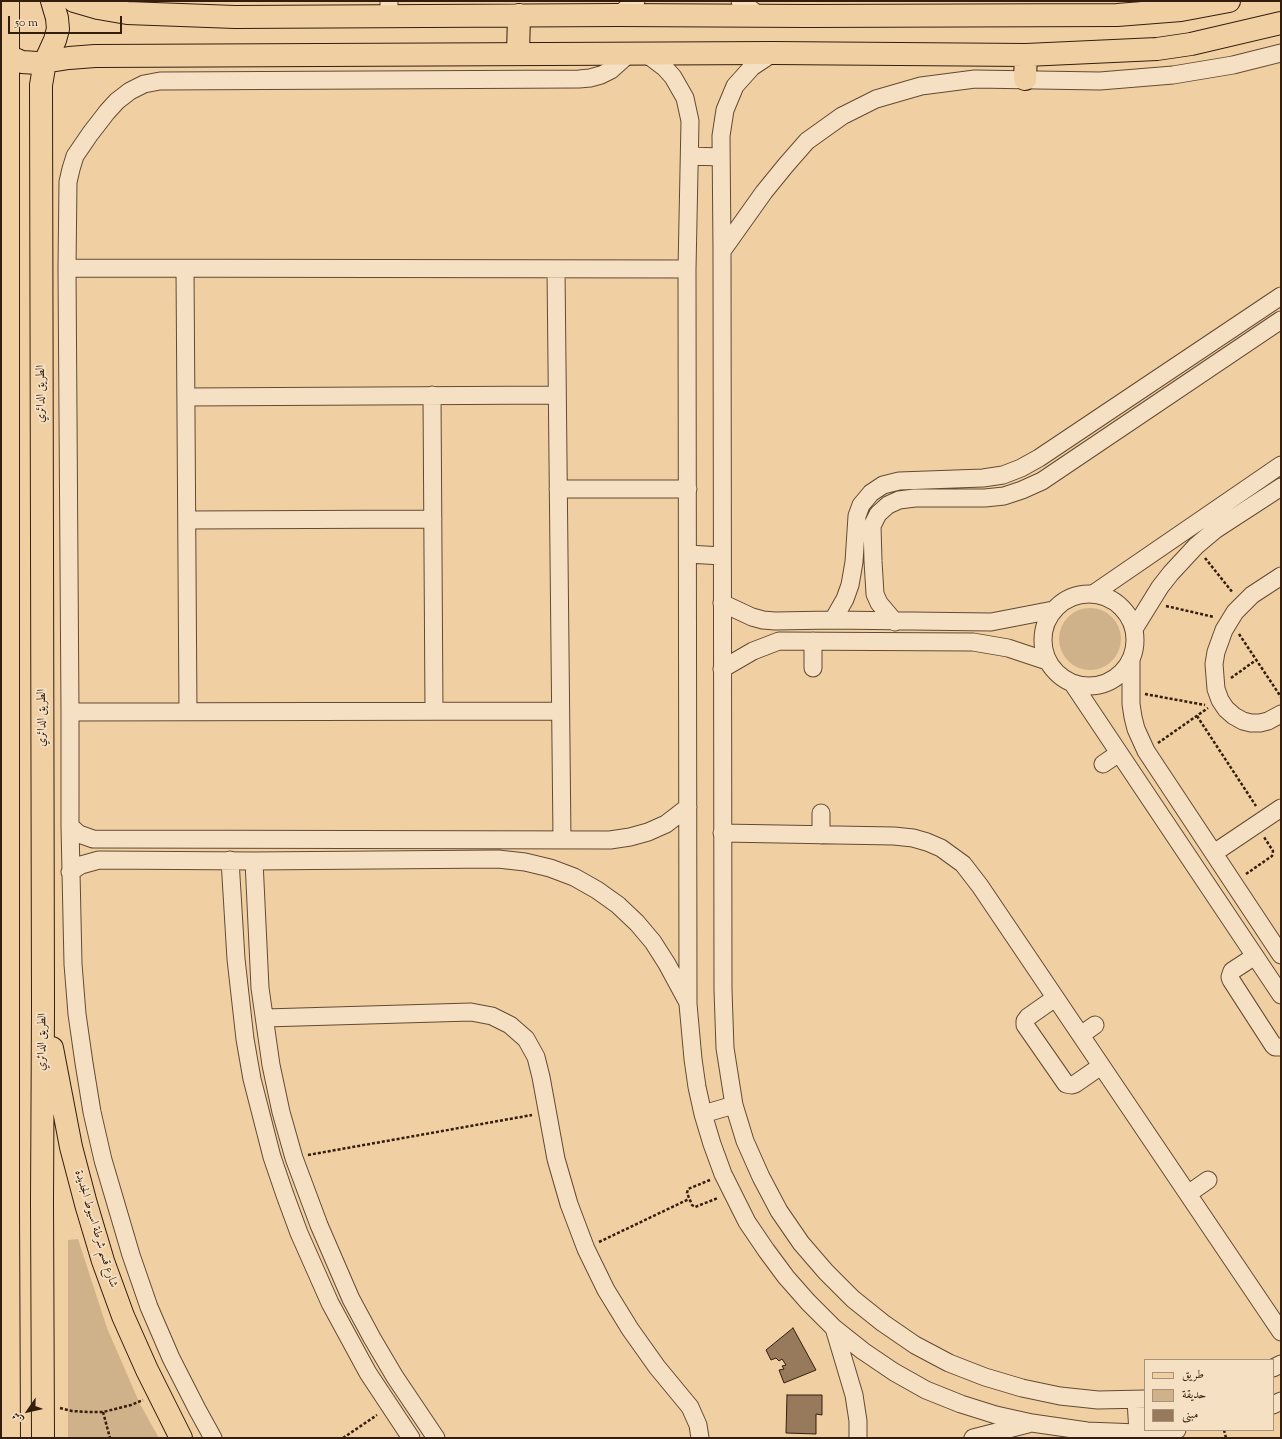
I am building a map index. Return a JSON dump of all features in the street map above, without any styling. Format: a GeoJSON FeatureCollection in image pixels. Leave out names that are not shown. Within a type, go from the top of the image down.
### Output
{"type":"FeatureCollection","features":[{"type":"Feature","properties":{"kind":"main road"},"geometry":{"type":"LineString","coordinates":[[8,1],[9,1438]]}},
{"type":"Feature","properties":{"kind":"main road","name":"الطريق الدائري"},"geometry":{"type":"LineString","coordinates":[[43,1438],[41,85],[45,62],[56,40],[58,29],[55,8],[52,1]]}},
{"type":"Feature","properties":{"kind":"main road"},"geometry":{"type":"LineString","coordinates":[[74,1],[98,8],[126,13],[194,16],[389,8],[519,15],[1117,15],[1181,10],[1229,1]]}},
{"type":"Feature","properties":{"kind":"main road"},"geometry":{"type":"LineString","coordinates":[[518,54],[519,15]]}},
{"type":"Feature","properties":{"kind":"main road"},"geometry":{"type":"LineString","coordinates":[[8,56],[22,62],[37,63],[95,56],[638,53],[1026,55],[1156,49],[1191,44],[1281,23]]}},
{"type":"Feature","properties":{"kind":"main road"},"geometry":{"type":"LineString","coordinates":[[1025,79],[1026,55]]}},
{"type":"Feature","properties":{"kind":"main road","name":"شارع قسم شرطة اسيوط الجديدة"},"geometry":{"type":"LineString","coordinates":[[43,1008],[64,1103],[71,1147],[103,1261],[123,1316],[157,1391],[182,1438]]}},
{"type":"Feature","properties":{"kind":"street"},"geometry":{"type":"LineString","coordinates":[[618,15],[636,1]]}},
{"type":"Feature","properties":{"kind":"street"},"geometry":{"type":"LineString","coordinates":[[740,1],[760,16]]}},
{"type":"Feature","properties":{"kind":"street"},"geometry":{"type":"LineString","coordinates":[[722,251],[764,192],[786,164],[807,141],[842,116],[876,99],[922,86],[975,79],[1100,81],[1173,75],[1233,65],[1281,52]]}},
{"type":"Feature","properties":{"kind":"street"},"geometry":{"type":"LineString","coordinates":[[213,1438],[171,1358],[149,1307],[118,1215],[103,1160],[84,1063],[77,1014],[73,964],[70,872],[67,268],[68,182],[76,156],[107,112],[130,91],[144,84],[160,81],[590,78],[602,75],[638,53],[665,68],[673,77],[684,98],[690,121],[688,269],[688,1004],[693,1059],[703,1114],[723,1174],[751,1228],[786,1277],[834,1328],[863,1351],[894,1372],[926,1390],[968,1407],[996,1416],[1087,1431],[1138,1433],[1164,1431]]}},
{"type":"Feature","properties":{"kind":"street"},"geometry":{"type":"LineString","coordinates":[[773,53],[762,59],[747,71],[735,86],[729,97],[722,122],[723,1019],[725,1048],[734,1105],[751,1156],[779,1211],[801,1242],[826,1272],[853,1299],[883,1323],[915,1345],[949,1363],[985,1377],[1015,1386],[1060,1396],[1098,1400],[1141,1399],[1138,1433]]}},
{"type":"Feature","properties":{"kind":"street"},"geometry":{"type":"LineString","coordinates":[[690,156],[721,157]]}},
{"type":"Feature","properties":{"kind":"street"},"geometry":{"type":"LineString","coordinates":[[67,268],[688,269]]}},
{"type":"Feature","properties":{"kind":"street"},"geometry":{"type":"LineString","coordinates":[[185,269],[188,712]]}},
{"type":"Feature","properties":{"kind":"street"},"geometry":{"type":"LineString","coordinates":[[556,269],[562,840]]}},
{"type":"Feature","properties":{"kind":"street"},"geometry":{"type":"LineString","coordinates":[[833,620],[845,599],[850,584],[854,562],[857,516],[861,505],[871,494],[883,485],[899,481],[983,478],[1003,475],[1021,468],[1039,458],[1281,296]]}},
{"type":"Feature","properties":{"kind":"street"},"geometry":{"type":"LineString","coordinates":[[895,622],[879,603],[875,594],[873,561],[872,526],[878,514],[888,505],[899,500],[915,498],[985,498],[1004,496],[1042,481],[1281,320]]}},
{"type":"Feature","properties":{"kind":"street"},"geometry":{"type":"LineString","coordinates":[[186,397],[557,395]]}},
{"type":"Feature","properties":{"kind":"street"},"geometry":{"type":"LineString","coordinates":[[432,396],[434,711]]}},
{"type":"Feature","properties":{"kind":"street"},"geometry":{"type":"LineString","coordinates":[[1093,594],[1281,465]]}},
{"type":"Feature","properties":{"kind":"street"},"geometry":{"type":"LineString","coordinates":[[1134,629],[1150,602],[1171,573],[1196,546],[1215,530],[1281,487]]}},
{"type":"Feature","properties":{"kind":"street"},"geometry":{"type":"LineString","coordinates":[[558,489],[688,489]]}},
{"type":"Feature","properties":{"kind":"street"},"geometry":{"type":"LineString","coordinates":[[187,520],[433,519]]}},
{"type":"Feature","properties":{"kind":"street"},"geometry":{"type":"LineString","coordinates":[[688,554],[722,556]]}},
{"type":"Feature","properties":{"kind":"street"},"geometry":{"type":"LineString","coordinates":[[1281,576],[1252,595],[1242,604],[1229,620],[1216,652],[1214,664],[1214,677],[1220,700],[1226,709],[1234,716],[1243,721],[1260,723],[1268,721],[1281,714]]}},
{"type":"Feature","properties":{"kind":"street"},"geometry":{"type":"LineString","coordinates":[[1131,660],[1126,669],[1117,678],[1107,684],[1090,687],[1073,684],[1062,679],[1047,661],[1044,651],[1042,640],[1043,630],[1047,620],[1053,610],[1061,603],[1071,597],[1082,594],[1093,594],[1107,598],[1119,605],[1128,616],[1134,629],[1136,639],[1131,660],[1131,691],[1133,717],[1136,729],[1146,751],[1281,955]]}},
{"type":"Feature","properties":{"kind":"street"},"geometry":{"type":"LineString","coordinates":[[722,603],[752,617],[775,621],[833,620],[895,622],[991,622],[1053,610]]}},
{"type":"Feature","properties":{"kind":"street"},"geometry":{"type":"LineString","coordinates":[[722,669],[753,651],[780,641],[973,642],[1008,648],[1047,661]]}},
{"type":"Feature","properties":{"kind":"street"},"geometry":{"type":"LineString","coordinates":[[813,641],[813,668]]}},
{"type":"Feature","properties":{"kind":"street"},"geometry":{"type":"LineString","coordinates":[[1073,684],[1281,995]]}},
{"type":"Feature","properties":{"kind":"street"},"geometry":{"type":"LineString","coordinates":[[70,712],[560,711]]}},
{"type":"Feature","properties":{"kind":"street"},"geometry":{"type":"LineString","coordinates":[[1103,764],[1119,753]]}},
{"type":"Feature","properties":{"kind":"street"},"geometry":{"type":"LineString","coordinates":[[70,826],[79,834],[93,839],[610,840],[648,832],[666,824],[688,807]]}},
{"type":"Feature","properties":{"kind":"street"},"geometry":{"type":"LineString","coordinates":[[1214,853],[1281,808]]}},
{"type":"Feature","properties":{"kind":"street"},"geometry":{"type":"LineString","coordinates":[[1165,821],[1184,809]]}},
{"type":"Feature","properties":{"kind":"street"},"geometry":{"type":"LineString","coordinates":[[820,813],[821,835]]}},
{"type":"Feature","properties":{"kind":"street"},"geometry":{"type":"LineString","coordinates":[[722,833],[894,836],[912,838],[941,848],[963,864],[976,880],[1101,1066],[1150,1125],[1188,1194],[1281,1332]]}},
{"type":"Feature","properties":{"kind":"street"},"geometry":{"type":"LineString","coordinates":[[93,839],[93,861]]}},
{"type":"Feature","properties":{"kind":"street"},"geometry":{"type":"LineString","coordinates":[[70,872],[81,865],[99,860],[254,861],[498,859],[525,862],[550,868],[574,878],[597,890],[618,905],[637,923],[653,942],[667,964],[688,1004]]}},
{"type":"Feature","properties":{"kind":"street"},"geometry":{"type":"LineString","coordinates":[[230,860],[240,999],[245,1039],[252,1079],[272,1157],[285,1195],[314,1266],[348,1338],[389,1406],[411,1438]]}},
{"type":"Feature","properties":{"kind":"street"},"geometry":{"type":"LineString","coordinates":[[254,861],[258,959],[264,1018],[271,1065],[294,1158],[316,1218],[352,1299],[394,1377],[436,1438]]}},
{"type":"Feature","properties":{"kind":"street"},"geometry":{"type":"LineString","coordinates":[[1255,956],[1232,971],[1231,980],[1273,1045],[1276,1047],[1281,1047]]}},
{"type":"Feature","properties":{"kind":"street"},"geometry":{"type":"LineString","coordinates":[[1055,998],[1028,1017],[1025,1022],[1026,1025],[1066,1084],[1074,1084],[1101,1066]]}},
{"type":"Feature","properties":{"kind":"street"},"geometry":{"type":"LineString","coordinates":[[264,1018],[471,1012],[492,1016],[510,1025],[526,1039],[536,1057],[558,1167],[569,1204],[586,1249],[606,1290],[630,1329],[690,1407],[698,1424],[700,1438]]}},
{"type":"Feature","properties":{"kind":"street"},"geometry":{"type":"LineString","coordinates":[[1081,1036],[1095,1025]]}},
{"type":"Feature","properties":{"kind":"street"},"geometry":{"type":"LineString","coordinates":[[703,1114],[734,1105]]}},
{"type":"Feature","properties":{"kind":"street"},"geometry":{"type":"LineString","coordinates":[[1188,1194],[1208,1180]]}},
{"type":"Feature","properties":{"kind":"street"},"geometry":{"type":"LineString","coordinates":[[314,1266],[333,1258]]}},
{"type":"Feature","properties":{"kind":"street"},"geometry":{"type":"LineString","coordinates":[[834,1328],[854,1395],[858,1421],[858,1438]]}},
{"type":"Feature","properties":{"kind":"street"},"geometry":{"type":"LineString","coordinates":[[973,1438],[1032,1423]]}},
{"type":"Feature","properties":{"kind":"path"},"geometry":{"type":"LineString","coordinates":[[1196,546],[1242,604]]}},
{"type":"Feature","properties":{"kind":"path"},"geometry":{"type":"LineString","coordinates":[[1150,602],[1229,620],[1281,697]]}},
{"type":"Feature","properties":{"kind":"path"},"geometry":{"type":"LineString","coordinates":[[1216,688],[1256,660]]}},
{"type":"Feature","properties":{"kind":"path"},"geometry":{"type":"LineString","coordinates":[[1131,691],[1212,706],[1146,751]]}},
{"type":"Feature","properties":{"kind":"path"},"geometry":{"type":"LineString","coordinates":[[1197,716],[1261,822],[1273,851],[1272,856],[1233,883]]}},
{"type":"Feature","properties":{"kind":"path"},"geometry":{"type":"LineString","coordinates":[[294,1158],[547,1113]]}},
{"type":"Feature","properties":{"kind":"path"},"geometry":{"type":"LineString","coordinates":[[723,1174],[688,1190],[687,1193],[689,1199],[695,1207],[732,1192]]}},
{"type":"Feature","properties":{"kind":"path"},"geometry":{"type":"LineString","coordinates":[[586,1249],[689,1199]]}},
{"type":"Feature","properties":{"kind":"path"},"geometry":{"type":"LineString","coordinates":[[42,1401],[72,1411],[103,1412],[132,1405],[157,1391]]}},
{"type":"Feature","properties":{"kind":"path"},"geometry":{"type":"LineString","coordinates":[[342,1438],[389,1406]]}},
{"type":"Feature","properties":{"kind":"path"},"geometry":{"type":"LineString","coordinates":[[103,1412],[110,1438]]}},
{"type":"Feature","properties":{"kind":"green space"},"geometry":{"type":"Polygon","coordinates":[[[1084,608],[1096,608],[1112,617],[1119,627],[1121,639],[1119,651],[1112,661],[1096,670],[1084,670],[1073,665],[1064,656],[1059,645],[1059,633],[1064,622],[1073,613],[1084,608]]]}},
{"type":"Feature","properties":{"kind":"green space"},"geometry":{"type":"Polygon","coordinates":[[[78,1239],[107,1328],[140,1404],[159,1438],[68,1438],[68,1240],[78,1239]]]}},
{"type":"Feature","properties":{"kind":"building"},"geometry":{"type":"Polygon","coordinates":[[[793,1328],[816,1370],[784,1383],[779,1370],[784,1369],[782,1366],[786,1365],[782,1359],[779,1361],[776,1358],[771,1360],[766,1350],[793,1328]]]}},
{"type":"Feature","properties":{"kind":"building"},"geometry":{"type":"Polygon","coordinates":[[[787,1395],[822,1395],[822,1415],[816,1414],[816,1434],[786,1433],[787,1395]]]}}]}
